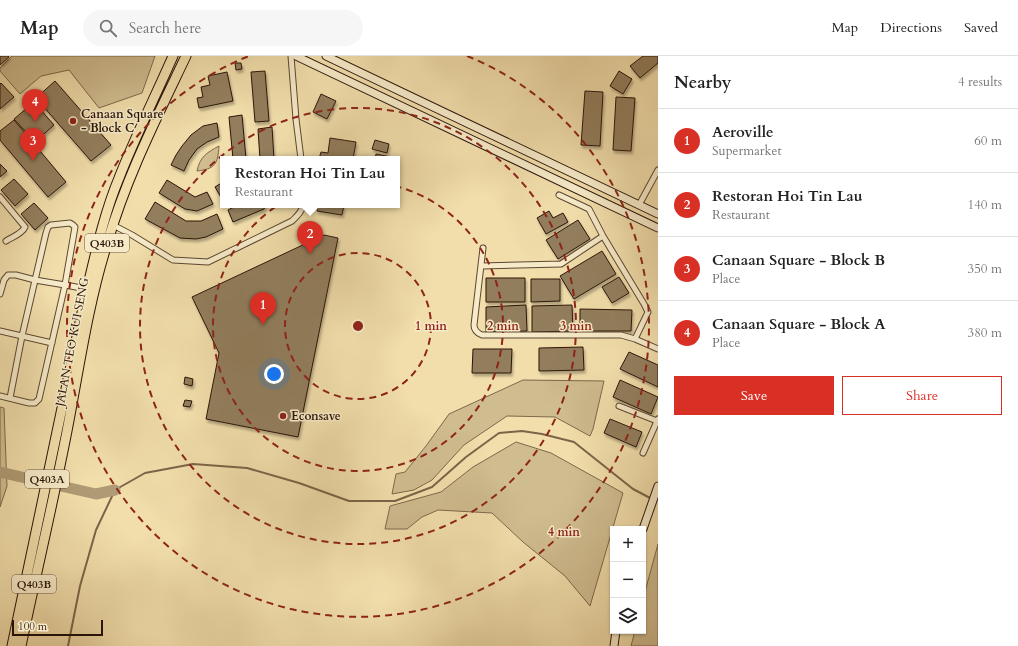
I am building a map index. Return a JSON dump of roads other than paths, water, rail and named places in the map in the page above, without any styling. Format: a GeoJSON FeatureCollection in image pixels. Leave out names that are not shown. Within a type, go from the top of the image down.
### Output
{"type":"FeatureCollection","features":[{"type":"Feature","properties":{"kind":"highway","name":"JALAN TEO KUI SENG"},"geometry":{"type":"LineString","coordinates":[[12,646],[87,289],[100,238],[119,179],[173,56]]}},
{"type":"Feature","properties":{"kind":"highway","name":"JALAN TEO KUI SENG"},"geometry":{"type":"LineString","coordinates":[[21,646],[65,442],[96,283],[113,225],[144,145],[186,57]]}},
{"type":"Feature","properties":{"kind":"main road"},"geometry":{"type":"LineString","coordinates":[[296,56],[658,228]]}},
{"type":"Feature","properties":{"kind":"main road"},"geometry":{"type":"LineString","coordinates":[[326,56],[658,214]]}},
{"type":"Feature","properties":{"kind":"main road"},"geometry":{"type":"LineString","coordinates":[[644,526],[658,486]]}},
{"type":"Feature","properties":{"kind":"main road"},"geometry":{"type":"LineString","coordinates":[[614,646],[616,634]]}},
{"type":"Feature","properties":{"kind":"street"},"geometry":{"type":"LineString","coordinates":[[291,56],[301,156]]}},
{"type":"Feature","properties":{"kind":"street"},"geometry":{"type":"LineString","coordinates":[[639,205],[656,178],[658,170]]}},
{"type":"Feature","properties":{"kind":"street"},"geometry":{"type":"LineString","coordinates":[[559,195],[589,209],[603,236],[647,308],[647,314],[635,339]]}},
{"type":"Feature","properties":{"kind":"street"},"geometry":{"type":"LineString","coordinates":[[0,197],[25,227],[22,232],[6,241]]}},
{"type":"Feature","properties":{"kind":"street"},"geometry":{"type":"LineString","coordinates":[[113,225],[173,260],[208,262],[292,220],[297,217],[302,208]]}},
{"type":"Feature","properties":{"kind":"street"},"geometry":{"type":"LineString","coordinates":[[0,396],[29,403],[35,403],[39,399],[65,286],[75,227],[70,223],[51,225],[46,233],[22,336],[10,398]]}},
{"type":"Feature","properties":{"kind":"street"},"geometry":{"type":"LineString","coordinates":[[482,266],[561,264],[603,236]]}},
{"type":"Feature","properties":{"kind":"street"},"geometry":{"type":"LineString","coordinates":[[484,248],[474,325],[476,331],[482,335],[621,334],[658,349]]}},
{"type":"Feature","properties":{"kind":"street"},"geometry":{"type":"LineString","coordinates":[[0,294],[4,280],[8,275],[16,275],[65,286],[87,289]]}},
{"type":"Feature","properties":{"kind":"street"},"geometry":{"type":"LineString","coordinates":[[0,331],[52,343]]}},
{"type":"Feature","properties":{"kind":"street"},"geometry":{"type":"LineString","coordinates":[[619,406],[657,420],[643,453]]}},
{"type":"Feature","properties":{"kind":"waterway"},"geometry":{"type":"LineString","coordinates":[[68,646],[80,586],[96,530],[115,490],[145,473],[193,464],[247,468],[299,483],[349,501],[395,501],[432,487],[466,457],[499,433],[522,431],[542,434],[574,442],[633,489],[652,499]]}},
{"type":"Feature","properties":{"kind":"waterway"},"geometry":{"type":"LineString","coordinates":[[0,472],[96,494],[115,490]]}},
{"type":"Feature","properties":{"kind":"place","name":"Canaan Square - Block C"},"geometry":{"type":"Point","coordinates":[73,121]}},
{"type":"Feature","properties":{"kind":"place","name":"Canaan Square - Block A"},"geometry":{"type":"Point","coordinates":[35,122]}},
{"type":"Feature","properties":{"kind":"place","name":"Canaan Square - Block B"},"geometry":{"type":"Point","coordinates":[33,161]}},
{"type":"Feature","properties":{"kind":"place","name":"Restoran Hoi Tin Lau"},"geometry":{"type":"Point","coordinates":[310,254]}},
{"type":"Feature","properties":{"kind":"place","name":"Aeroville"},"geometry":{"type":"Point","coordinates":[263,325]}},
{"type":"Feature","properties":{"kind":"place","name":"Econsave"},"geometry":{"type":"Point","coordinates":[283,416]}}]}
